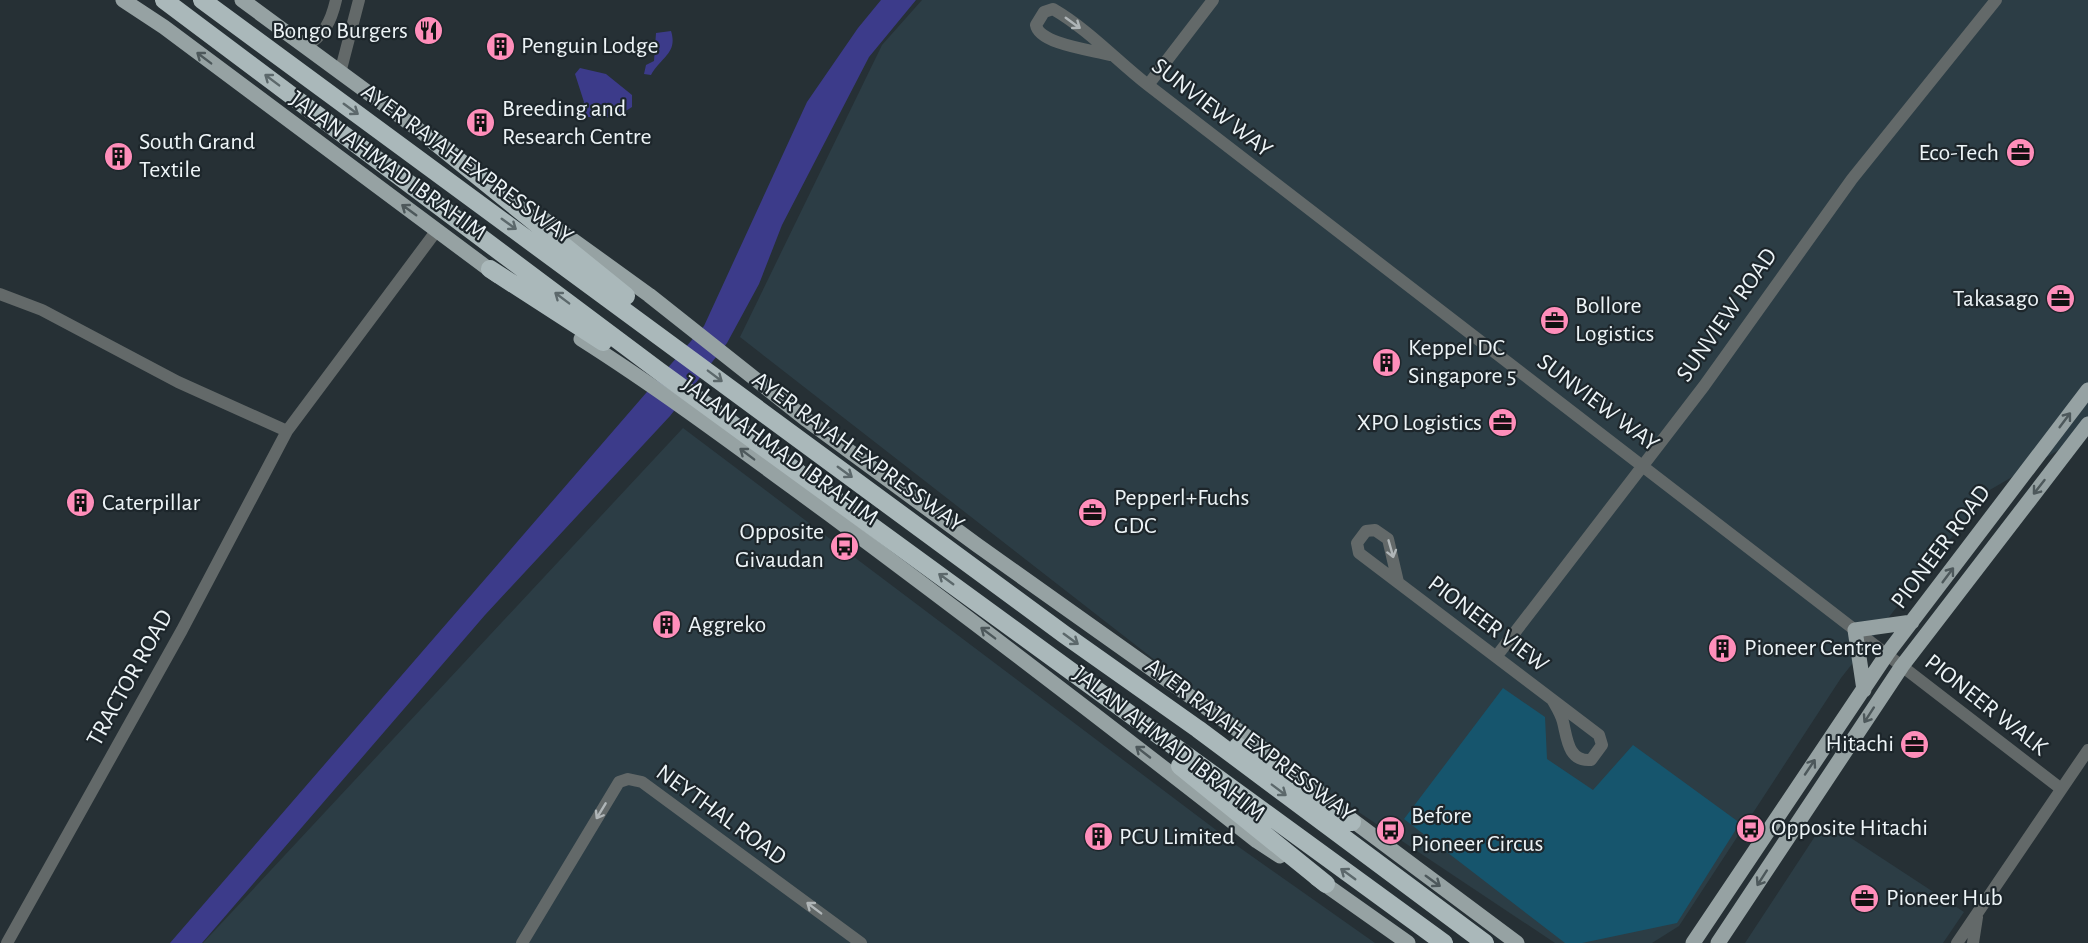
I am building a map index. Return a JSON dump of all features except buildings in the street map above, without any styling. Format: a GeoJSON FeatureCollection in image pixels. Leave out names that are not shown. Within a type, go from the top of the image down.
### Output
{"type":"FeatureCollection","features":[{"type":"Feature","properties":{"kind":"highway","name":"AYER RAJAH EXPRESSWAY"},"geometry":{"type":"LineString","coordinates":[[165,0],[659,371],[1444,943]]}},
{"type":"Feature","properties":{"kind":"highway","name":"AYER RAJAH EXPRESSWAY"},"geometry":{"type":"LineString","coordinates":[[202,0],[668,340],[1065,635],[1198,729],[1485,943]]}},
{"type":"Feature","properties":{"kind":"highway"},"geometry":{"type":"LineString","coordinates":[[433,140],[642,308],[668,340]]}},
{"type":"Feature","properties":{"kind":"highway"},"geometry":{"type":"LineString","coordinates":[[490,269],[641,367],[659,371]]}},
{"type":"Feature","properties":{"kind":"highway"},"geometry":{"type":"LineString","coordinates":[[1111,701],[1154,745],[1326,884]]}},
{"type":"Feature","properties":{"kind":"highway"},"geometry":{"type":"LineString","coordinates":[[1198,729],[1218,734],[1352,822]]}},
{"type":"Feature","properties":{"kind":"main road","name":"JALAN AHMAD IBRAHIM"},"geometry":{"type":"LineString","coordinates":[[123,0],[164,27],[490,269],[531,306],[702,421],[916,579],[1065,690],[1257,841],[1326,884],[1408,943]]}},
{"type":"Feature","properties":{"kind":"main road","name":"JALAN AHMAD IBRAHIM"},"geometry":{"type":"LineString","coordinates":[[242,0],[649,295],[807,420],[976,545],[1299,774],[1352,822],[1517,943]]}},
{"type":"Feature","properties":{"kind":"main road","name":"PIONEER ROAD"},"geometry":{"type":"LineString","coordinates":[[1697,938],[1887,654],[2088,390]]}},
{"type":"Feature","properties":{"kind":"main road","name":"PIONEER ROAD"},"geometry":{"type":"LineString","coordinates":[[1718,943],[1902,666],[2088,424]]}},
{"type":"Feature","properties":{"kind":"main road"},"geometry":{"type":"LineString","coordinates":[[1864,690],[1855,630],[1912,622]]}},
{"type":"Feature","properties":{"kind":"main road"},"geometry":{"type":"LineString","coordinates":[[1685,943],[1697,938]]}},
{"type":"Feature","properties":{"kind":"street"},"geometry":{"type":"LineString","coordinates":[[305,47],[318,39],[329,26],[336,0]]}},
{"type":"Feature","properties":{"kind":"street"},"geometry":{"type":"LineString","coordinates":[[340,73],[359,0]]}},
{"type":"Feature","properties":{"kind":"street"},"geometry":{"type":"LineString","coordinates":[[1148,85],[1213,0]]}},
{"type":"Feature","properties":{"kind":"street","name":"SUNVIEW ROAD"},"geometry":{"type":"LineString","coordinates":[[1496,657],[1704,386],[1852,179],[1996,0]]}},
{"type":"Feature","properties":{"kind":"street","name":"SUNVIEW WAY"},"geometry":{"type":"LineString","coordinates":[[1110,55],[1051,41],[1039,32],[1036,25],[1044,12],[1053,9],[1104,46],[1110,55],[1148,85],[1887,654]]}},
{"type":"Feature","properties":{"kind":"street"},"geometry":{"type":"LineString","coordinates":[[329,26],[350,34]]}},
{"type":"Feature","properties":{"kind":"street","name":"TRACTOR ROAD"},"geometry":{"type":"LineString","coordinates":[[7,943],[182,630],[286,432],[437,230]]}},
{"type":"Feature","properties":{"kind":"street"},"geometry":{"type":"LineString","coordinates":[[0,294],[42,310],[178,382],[286,432]]}},
{"type":"Feature","properties":{"kind":"street","name":"PIONEER VIEW"},"geometry":{"type":"LineString","coordinates":[[1398,582],[1496,657],[1601,738],[1602,745],[1591,760],[1581,759],[1567,746],[1564,723],[1553,701]]}},
{"type":"Feature","properties":{"kind":"street","name":"PIONEER WALK"},"geometry":{"type":"LineString","coordinates":[[1887,654],[2060,788]]}},
{"type":"Feature","properties":{"kind":"street","name":"PIONEER WALK"},"geometry":{"type":"LineString","coordinates":[[1957,943],[2060,788],[2088,750]]}},
{"type":"Feature","properties":{"kind":"street","name":"NEYTHAL ROAD"},"geometry":{"type":"LineString","coordinates":[[522,943],[619,782],[628,779],[642,782],[861,943]]}},
{"type":"Feature","properties":{"kind":"street","name":"PIONEER WALK"},"geometry":{"type":"LineString","coordinates":[[1973,943],[1977,916]]}},
{"type":"Feature","properties":{"kind":"shaded area"},"geometry":{"type":"Polygon","coordinates":[[[881,0],[916,0],[869,57],[782,225],[759,284],[727,343],[670,416],[485,615],[202,943],[170,943],[704,326],[807,102],[858,28],[881,0]]]}},
{"type":"Feature","properties":{"kind":"shaded area"},"geometry":{"type":"Polygon","coordinates":[[[922,0],[2088,0],[2088,433],[1988,491],[1841,678],[1679,926],[1652,943],[1555,943],[1300,773],[740,337],[882,45],[922,0]]]}},
{"type":"Feature","properties":{"kind":"shaded area"},"geometry":{"type":"Polygon","coordinates":[[[671,31],[673,38],[670,50],[651,75],[644,74],[646,65],[654,61],[656,33],[671,31]]]}},
{"type":"Feature","properties":{"kind":"shaded area"},"geometry":{"type":"Polygon","coordinates":[[[580,68],[606,74],[632,95],[632,107],[619,114],[606,117],[593,118],[579,115],[584,102],[575,74],[580,68]]]}},
{"type":"Feature","properties":{"kind":"shaded area"},"geometry":{"type":"Polygon","coordinates":[[[683,428],[1236,845],[1375,943],[203,943],[683,428]]]}},
{"type":"Feature","properties":{"kind":"shaded area"},"geometry":{"type":"Polygon","coordinates":[[[1503,688],[1545,717],[1547,759],[1593,790],[1633,745],[1740,823],[1677,923],[1582,943],[1565,943],[1404,819],[1503,688]]]}},
{"type":"Feature","properties":{"kind":"shaded area","name":"Pioneer Hub"},"geometry":{"type":"Polygon","coordinates":[[[1825,821],[1964,912],[1943,943],[1745,943],[1825,821]]]}},
{"type":"Feature","properties":{"kind":"place","name":"Bongo Burgers"},"geometry":{"type":"Point","coordinates":[429,31]}},
{"type":"Feature","properties":{"kind":"place","name":"Penguin Lodge"},"geometry":{"type":"Point","coordinates":[500,46]}},
{"type":"Feature","properties":{"kind":"place","name":"Breeding and Research Centre"},"geometry":{"type":"Point","coordinates":[481,123]}},
{"type":"Feature","properties":{"kind":"place","name":"Eco-Tech"},"geometry":{"type":"Point","coordinates":[2020,153]}},
{"type":"Feature","properties":{"kind":"place","name":"South Grand Textile"},"geometry":{"type":"Point","coordinates":[118,156]}},
{"type":"Feature","properties":{"kind":"place","name":"Takasago"},"geometry":{"type":"Point","coordinates":[2060,299]}},
{"type":"Feature","properties":{"kind":"place","name":"Bollore Logistics"},"geometry":{"type":"Point","coordinates":[1554,320]}},
{"type":"Feature","properties":{"kind":"place","name":"Keppel DC Singapore 5"},"geometry":{"type":"Point","coordinates":[1387,362]}},
{"type":"Feature","properties":{"kind":"place","name":"XPO Logistics"},"geometry":{"type":"Point","coordinates":[1503,423]}},
{"type":"Feature","properties":{"kind":"place","name":"Caterpillar"},"geometry":{"type":"Point","coordinates":[81,503]}},
{"type":"Feature","properties":{"kind":"place","name":"Pepperl+Fuchs GDC"},"geometry":{"type":"Point","coordinates":[1093,512]}},
{"type":"Feature","properties":{"kind":"place","name":"Opposite Givaudan"},"geometry":{"type":"Point","coordinates":[845,546]}},
{"type":"Feature","properties":{"kind":"place","name":"Aggreko"},"geometry":{"type":"Point","coordinates":[667,625]}},
{"type":"Feature","properties":{"kind":"place","name":"Pioneer Centre"},"geometry":{"type":"Point","coordinates":[1723,648]}},
{"type":"Feature","properties":{"kind":"place","name":"Hitachi"},"geometry":{"type":"Point","coordinates":[1915,744]}},
{"type":"Feature","properties":{"kind":"place","name":"Opposite Hitachi"},"geometry":{"type":"Point","coordinates":[1750,828]}},
{"type":"Feature","properties":{"kind":"place","name":"Before Pioneer Circus"},"geometry":{"type":"Point","coordinates":[1390,830]}},
{"type":"Feature","properties":{"kind":"place","name":"PCU Limited"},"geometry":{"type":"Point","coordinates":[1098,837]}},
{"type":"Feature","properties":{"kind":"place","name":"Pioneer Hub"},"geometry":{"type":"Point","coordinates":[1865,898]}}]}
